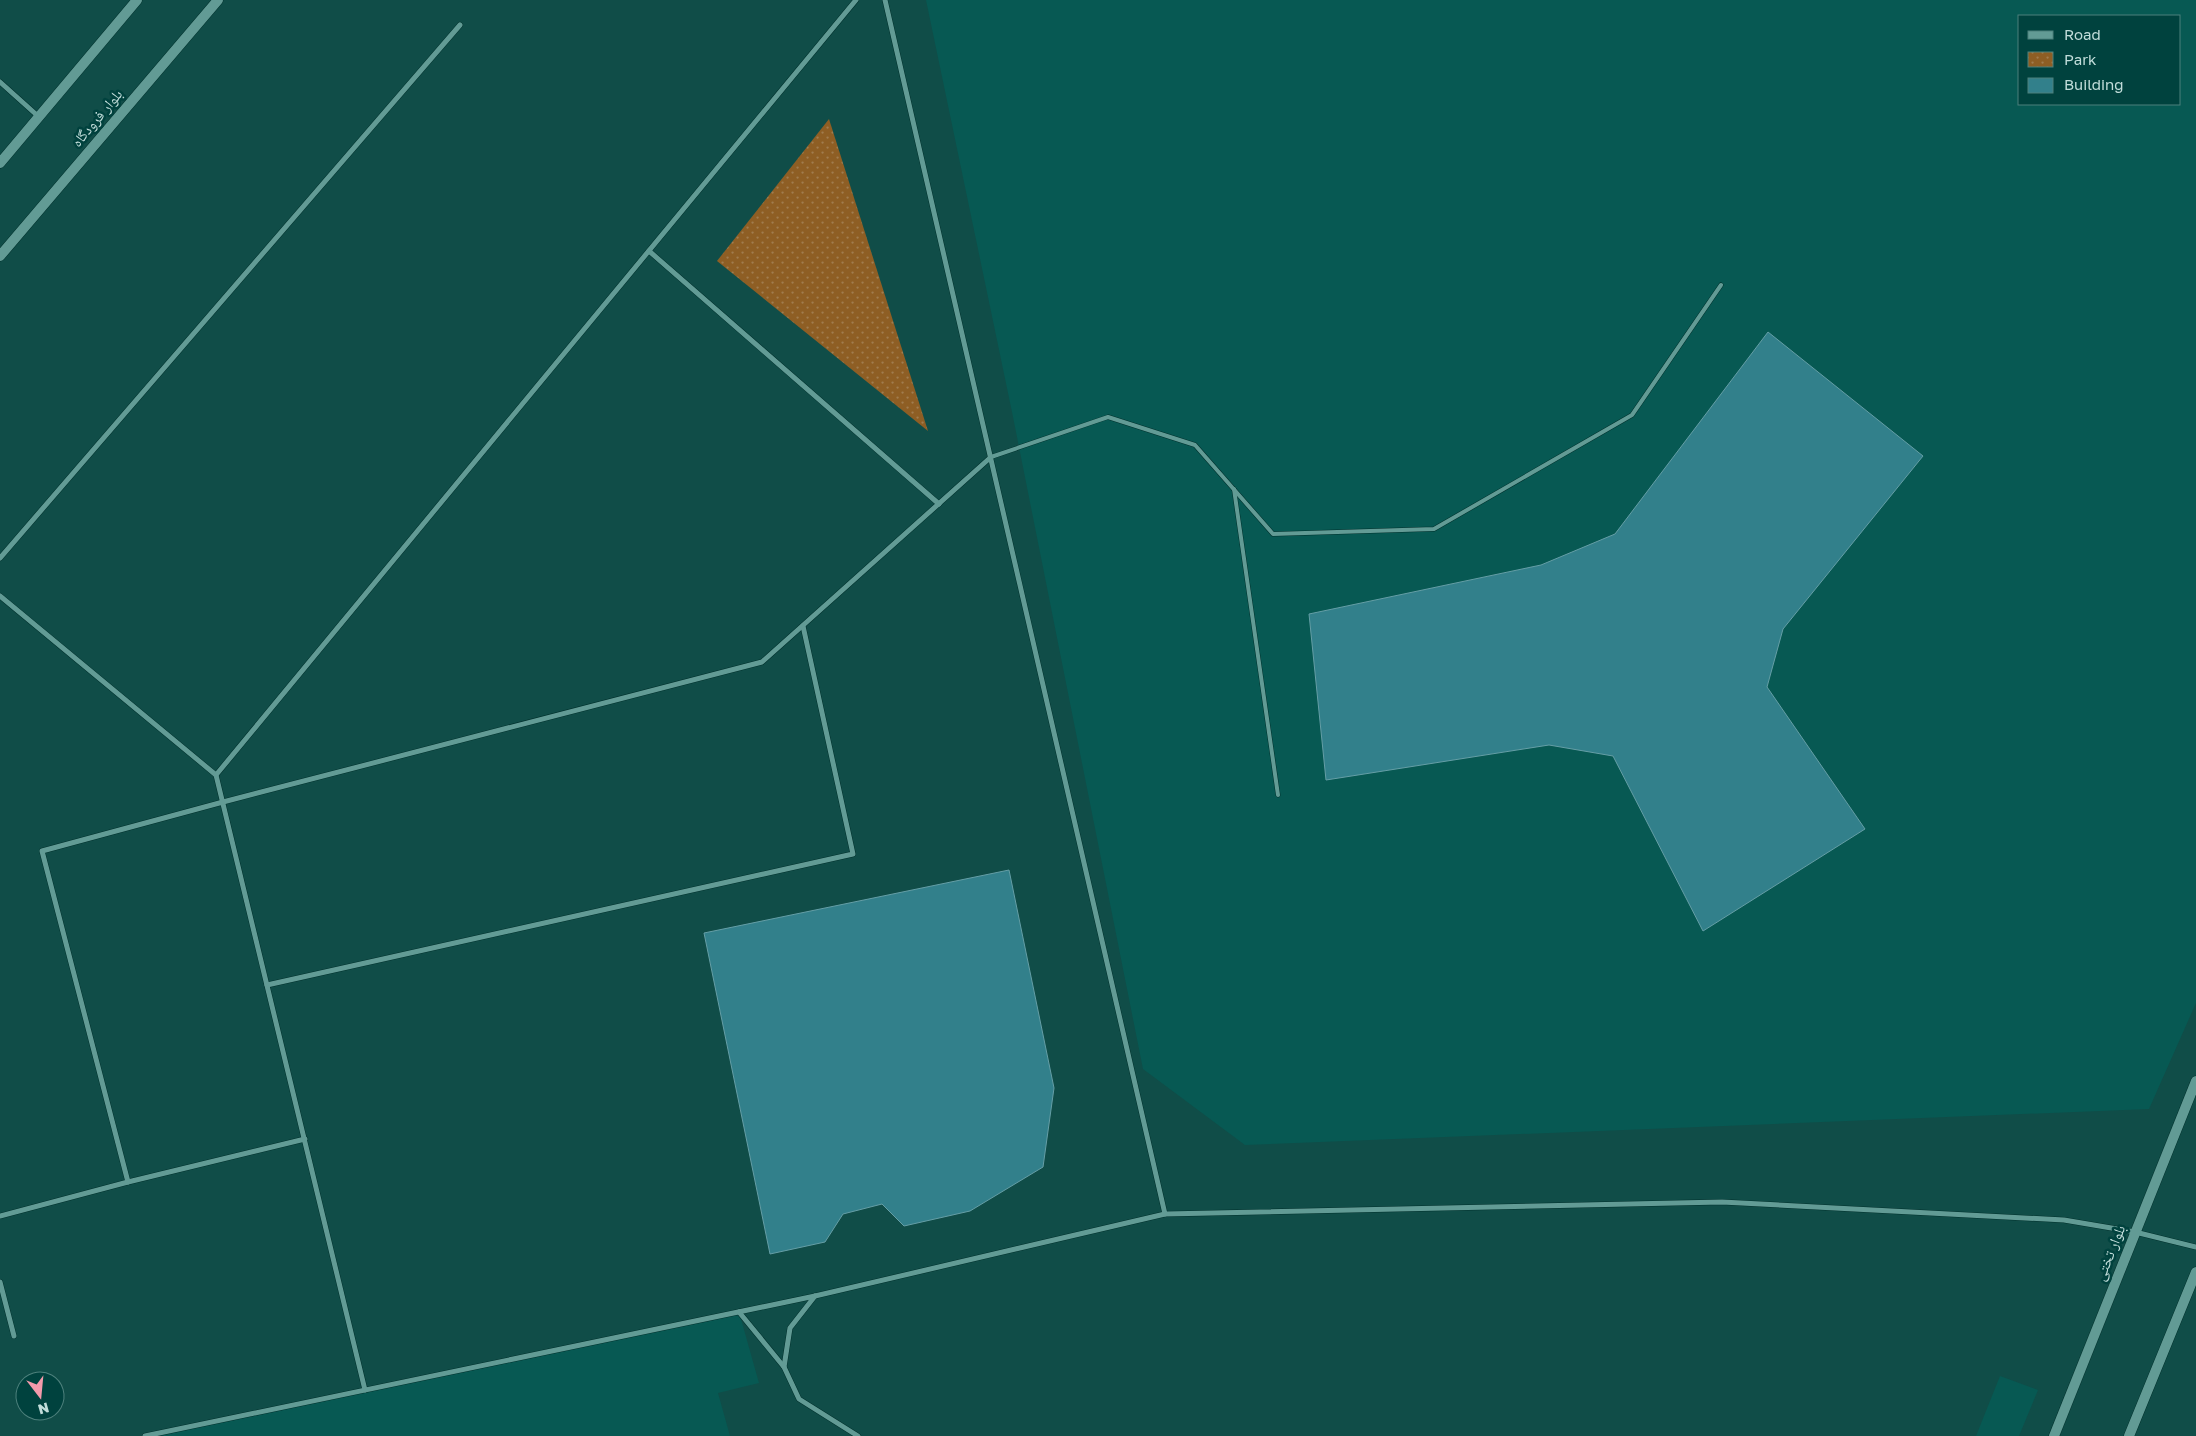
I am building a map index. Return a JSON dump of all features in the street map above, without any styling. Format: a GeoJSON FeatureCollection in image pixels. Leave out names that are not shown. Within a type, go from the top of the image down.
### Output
{"type":"FeatureCollection","features":[{"type":"Feature","properties":{"kind":"street"},"geometry":{"type":"LineString","coordinates":[[0,163],[137,0]]}},
{"type":"Feature","properties":{"kind":"street","name":"بلوار فرودگاه"},"geometry":{"type":"LineString","coordinates":[[0,256],[218,0]]}},
{"type":"Feature","properties":{"kind":"street"},"geometry":{"type":"LineString","coordinates":[[216,775],[856,0]]}},
{"type":"Feature","properties":{"kind":"street"},"geometry":{"type":"LineString","coordinates":[[885,0],[1165,1214]]}},
{"type":"Feature","properties":{"kind":"street"},"geometry":{"type":"LineString","coordinates":[[0,558],[460,25]]}},
{"type":"Feature","properties":{"kind":"street"},"geometry":{"type":"LineString","coordinates":[[0,82],[39,117]]}},
{"type":"Feature","properties":{"kind":"street"},"geometry":{"type":"LineString","coordinates":[[649,251],[939,504]]}},
{"type":"Feature","properties":{"kind":"street"},"geometry":{"type":"LineString","coordinates":[[128,1182],[42,851],[222,802],[762,662],[991,457]]}},
{"type":"Feature","properties":{"kind":"street"},"geometry":{"type":"LineString","coordinates":[[0,596],[216,775],[365,1390]]}},
{"type":"Feature","properties":{"kind":"street"},"geometry":{"type":"LineString","coordinates":[[267,985],[853,854],[803,626]]}},
{"type":"Feature","properties":{"kind":"street","name":"بلوار تختی"},"geometry":{"type":"LineString","coordinates":[[2054,1436],[2196,1081]]}},
{"type":"Feature","properties":{"kind":"street"},"geometry":{"type":"LineString","coordinates":[[0,1216],[128,1182],[304,1139]]}},
{"type":"Feature","properties":{"kind":"street"},"geometry":{"type":"LineString","coordinates":[[145,1436],[815,1296],[1165,1214],[1722,1202],[2064,1220],[2135,1232],[2196,1247]]}},
{"type":"Feature","properties":{"kind":"street"},"geometry":{"type":"LineString","coordinates":[[2129,1436],[2196,1272]]}},
{"type":"Feature","properties":{"kind":"street"},"geometry":{"type":"LineString","coordinates":[[0,1282],[14,1336]]}},
{"type":"Feature","properties":{"kind":"street"},"geometry":{"type":"LineString","coordinates":[[784,1367],[790,1328],[815,1296]]}},
{"type":"Feature","properties":{"kind":"street"},"geometry":{"type":"LineString","coordinates":[[739,1312],[784,1367],[799,1399],[858,1436]]}},
{"type":"Feature","properties":{"kind":"lane"},"geometry":{"type":"LineString","coordinates":[[991,457],[1108,417],[1195,445],[1273,534],[1434,529],[1632,415],[1721,285]]}},
{"type":"Feature","properties":{"kind":"lane"},"geometry":{"type":"LineString","coordinates":[[1234,489],[1278,795]]}},
{"type":"Feature","properties":{"kind":"shaded area"},"geometry":{"type":"Polygon","coordinates":[[[926,0],[2196,0],[2196,1003],[2149,1109],[1245,1145],[1143,1069],[1012,412],[926,0]]]}},
{"type":"Feature","properties":{"kind":"shaded area"},"geometry":{"type":"Polygon","coordinates":[[[739,1312],[759,1383],[718,1393],[730,1436],[144,1436],[739,1312]]]}},
{"type":"Feature","properties":{"kind":"shaded area"},"geometry":{"type":"Polygon","coordinates":[[[2000,1376],[2038,1390],[2019,1436],[1976,1436],[2000,1376]]]}},
{"type":"Feature","properties":{"kind":"green space"},"geometry":{"type":"Polygon","coordinates":[[[829,119],[928,431],[717,261],[829,119]]]}},
{"type":"Feature","properties":{"kind":"building"},"geometry":{"type":"Polygon","coordinates":[[[1768,332],[1923,456],[1783,629],[1767,687],[1865,829],[1703,931],[1613,756],[1549,745],[1326,780],[1309,614],[1541,565],[1615,534],[1768,332]]]}},
{"type":"Feature","properties":{"kind":"building"},"geometry":{"type":"Polygon","coordinates":[[[1009,870],[1054,1088],[1043,1167],[970,1211],[904,1226],[882,1204],[843,1214],[825,1242],[770,1254],[704,933],[1009,870]]]}}]}
